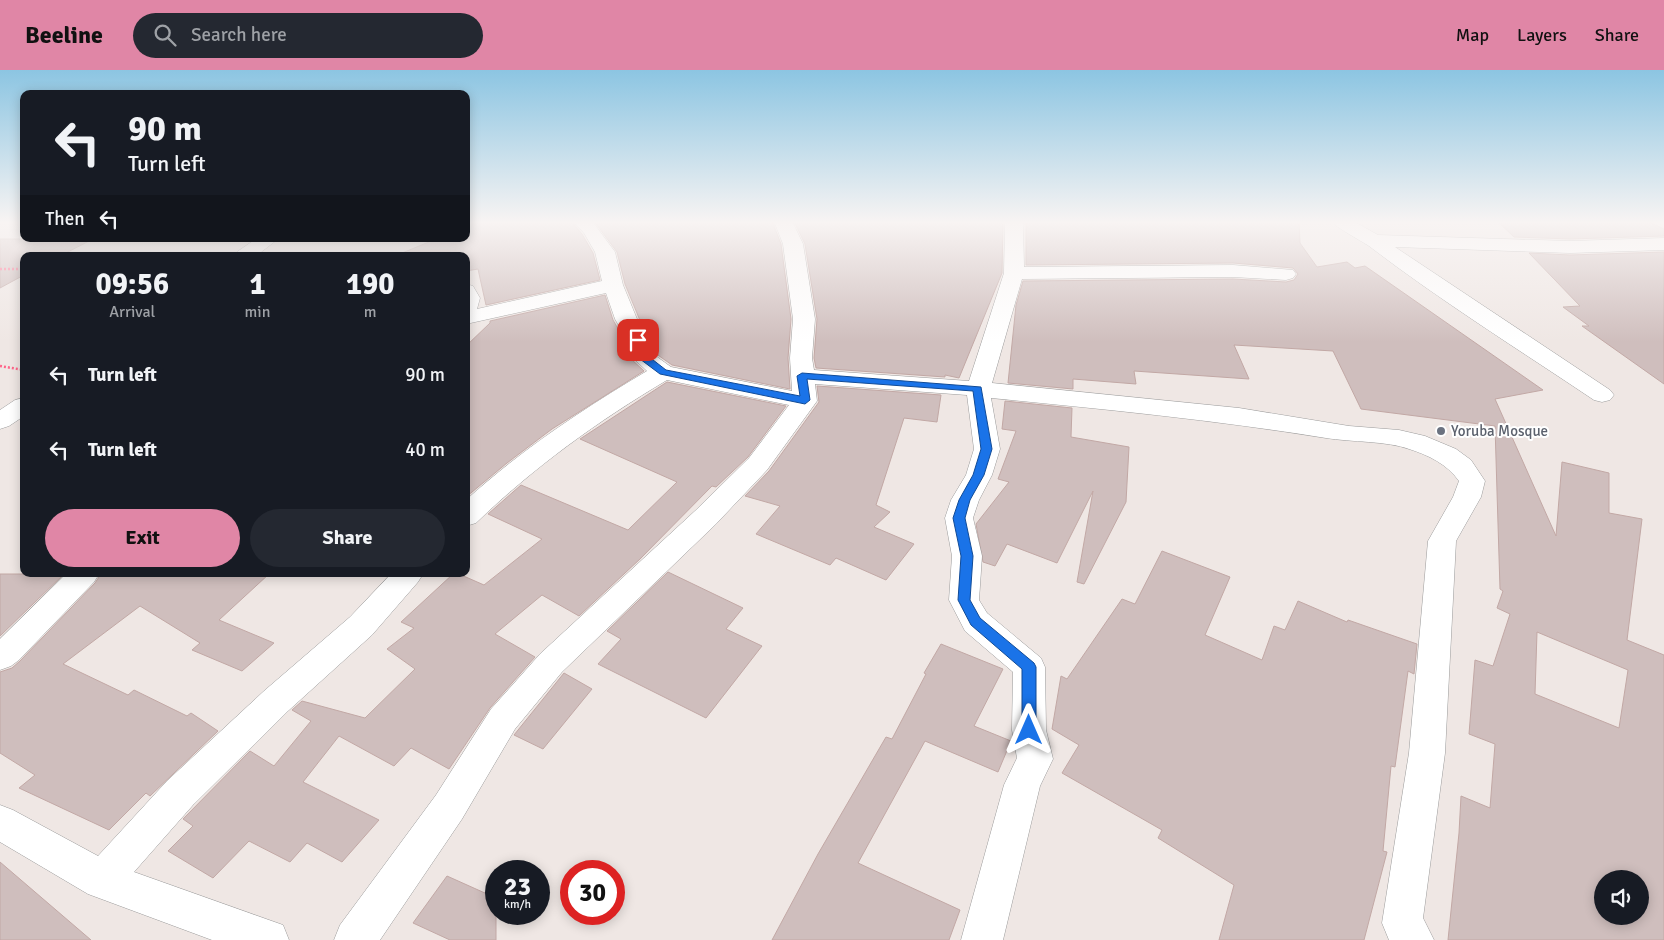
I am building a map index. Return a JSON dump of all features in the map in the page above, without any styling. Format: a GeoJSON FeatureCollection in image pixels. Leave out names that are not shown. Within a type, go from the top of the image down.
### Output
{"type":"FeatureCollection","features":[{"type":"Feature","properties":{"kind":"street"},"geometry":{"type":"LineString","coordinates":[[607,262],[613,285],[626,319],[638,340],[643,357],[663,372],[804,388],[978,389],[1239,416],[1349,434],[1398,438],[1416,442],[1447,455],[1462,466],[1472,481],[1442,541],[1427,753],[1402,923],[1413,940]]}},
{"type":"Feature","properties":{"kind":"street"},"geometry":{"type":"LineString","coordinates":[[355,940],[449,807],[503,719],[551,663],[706,517],[758,464],[804,388],[800,358],[804,319],[796,262]]}},
{"type":"Feature","properties":{"kind":"street"},"geometry":{"type":"LineString","coordinates":[[982,940],[1022,785],[1035,759],[1029,730],[1029,667],[976,622],[964,600],[967,556],[959,518],[965,500],[979,475],[987,449],[978,389],[1014,273],[1014,262]]}},
{"type":"Feature","properties":{"kind":"street"},"geometry":{"type":"LineString","coordinates":[[1410,262],[1602,395]]}},
{"type":"Feature","properties":{"kind":"street"},"geometry":{"type":"LineString","coordinates":[[1014,273],[1234,271],[1286,274]]}},
{"type":"Feature","properties":{"kind":"street"},"geometry":{"type":"LineString","coordinates":[[470,317],[613,285]]}},
{"type":"Feature","properties":{"kind":"street"},"geometry":{"type":"LineString","coordinates":[[470,513],[545,448],[608,404],[663,372]]}},
{"type":"Feature","properties":{"kind":"street"},"geometry":{"type":"LineString","coordinates":[[0,421],[20,408]]}},
{"type":"Feature","properties":{"kind":"street"},"geometry":{"type":"LineString","coordinates":[[0,657],[81,577]]}},
{"type":"Feature","properties":{"kind":"street"},"geometry":{"type":"LineString","coordinates":[[102,880],[180,794],[276,701],[361,626],[405,577]]}},
{"type":"Feature","properties":{"kind":"street"},"geometry":{"type":"LineString","coordinates":[[0,822],[102,880],[268,940]]}},
{"type":"Feature","properties":{"kind":"path"},"geometry":{"type":"LineString","coordinates":[[0,269],[20,269]]}},
{"type":"Feature","properties":{"kind":"path"},"geometry":{"type":"LineString","coordinates":[[0,366],[20,369]]}},
{"type":"Feature","properties":{"kind":"building"},"geometry":{"type":"Polygon","coordinates":[[[0,262],[20,262],[20,277],[0,288],[0,262]]]}},
{"type":"Feature","properties":{"kind":"building"},"geometry":{"type":"Polygon","coordinates":[[[470,262],[595,262],[600,280],[486,305],[478,269],[470,270],[470,262]]]}},
{"type":"Feature","properties":{"kind":"building"},"geometry":{"type":"Polygon","coordinates":[[[619,262],[783,262],[791,319],[788,358],[790,389],[672,365],[655,353],[651,339],[639,318],[625,284],[619,262]]]}},
{"type":"Feature","properties":{"kind":"building"},"geometry":{"type":"Polygon","coordinates":[[[808,262],[1002,262],[1002,273],[959,378],[945,375],[945,377],[816,368],[814,358],[817,319],[808,262]]]}},
{"type":"Feature","properties":{"kind":"building"},"geometry":{"type":"Polygon","coordinates":[[[1026,262],[1313,262],[1317,267],[1347,262],[1355,268],[1365,266],[1543,390],[1495,399],[1556,536],[1562,462],[1609,473],[1609,513],[1642,519],[1627,640],[1664,655],[1664,940],[1448,940],[1461,796],[1490,808],[1495,744],[1469,734],[1475,660],[1493,666],[1510,614],[1497,608],[1503,591],[1500,589],[1495,426],[1361,409],[1333,351],[1234,345],[1249,379],[1134,371],[1136,384],[1073,379],[1073,389],[1008,383],[1016,305],[1023,281],[1233,279],[1286,282],[1294,280],[1298,274],[1293,268],[1233,263],[1026,265],[1026,262]],[[1537,632],[1535,694],[1619,728],[1628,670],[1537,632]]]}},
{"type":"Feature","properties":{"kind":"building"},"geometry":{"type":"Polygon","coordinates":[[[1537,262],[1664,262],[1664,384],[1582,326],[1589,326],[1563,307],[1580,306],[1537,262]]]}},
{"type":"Feature","properties":{"kind":"building"},"geometry":{"type":"Polygon","coordinates":[[[605,295],[613,320],[625,341],[630,358],[644,371],[552,429],[470,494],[470,342],[490,321],[605,295]]]}},
{"type":"Feature","properties":{"kind":"building"},"geometry":{"type":"Polygon","coordinates":[[[667,382],[786,406],[748,457],[716,487],[712,486],[640,559],[579,616],[542,595],[495,634],[535,657],[490,708],[449,769],[411,748],[394,766],[339,736],[303,782],[379,820],[342,862],[307,843],[290,862],[249,841],[213,878],[168,851],[193,826],[183,819],[250,751],[274,766],[311,721],[292,710],[302,701],[365,718],[415,669],[387,649],[414,628],[401,622],[450,577],[466,577],[484,585],[542,539],[488,514],[521,485],[628,530],[677,482],[580,439],[667,382]]]}},
{"type":"Feature","properties":{"kind":"building"},"geometry":{"type":"Polygon","coordinates":[[[817,386],[941,395],[937,422],[904,418],[876,505],[890,512],[874,527],[914,544],[886,580],[836,558],[830,565],[756,534],[780,506],[745,496],[769,471],[819,402],[817,386]]]}},
{"type":"Feature","properties":{"kind":"building"},"geometry":{"type":"Polygon","coordinates":[[[1005,401],[1072,408],[1071,437],[1129,447],[1126,502],[1084,584],[1077,582],[1093,491],[1057,563],[1007,544],[995,566],[983,562],[976,524],[1009,482],[998,479],[1016,431],[1002,429],[1005,401]]]}},
{"type":"Feature","properties":{"kind":"building"},"geometry":{"type":"Polygon","coordinates":[[[1162,551],[1230,577],[1205,635],[1262,660],[1274,626],[1285,630],[1298,601],[1347,622],[1348,620],[1417,644],[1414,674],[1408,671],[1395,767],[1391,766],[1383,851],[1387,852],[1364,940],[1219,940],[1234,885],[1158,838],[1162,830],[1062,773],[1079,745],[1052,729],[1061,676],[1067,679],[1122,599],[1135,604],[1162,551]]]}},
{"type":"Feature","properties":{"kind":"building"},"geometry":{"type":"Polygon","coordinates":[[[668,572],[743,608],[726,629],[762,646],[706,718],[598,664],[621,639],[607,631],[668,572]]]}},
{"type":"Feature","properties":{"kind":"building"},"geometry":{"type":"Polygon","coordinates":[[[0,574],[20,574],[20,577],[61,577],[0,636],[0,574]]]}},
{"type":"Feature","properties":{"kind":"building"},"geometry":{"type":"Polygon","coordinates":[[[99,577],[266,577],[219,620],[274,643],[242,671],[192,650],[200,643],[140,606],[63,664],[128,695],[134,690],[187,716],[191,713],[218,731],[150,796],[146,793],[109,830],[19,788],[35,775],[0,753],[0,672],[12,668],[20,661],[99,577]]]}},
{"type":"Feature","properties":{"kind":"building"},"geometry":{"type":"Polygon","coordinates":[[[941,644],[1003,669],[974,726],[1011,741],[998,772],[925,741],[858,863],[960,910],[949,940],[772,940],[818,854],[886,737],[892,739],[926,674],[924,673],[941,644]]]}},
{"type":"Feature","properties":{"kind":"building"},"geometry":{"type":"Polygon","coordinates":[[[564,673],[592,689],[543,749],[514,735],[564,673]]]}},
{"type":"Feature","properties":{"kind":"building"},"geometry":{"type":"Polygon","coordinates":[[[0,862],[91,940],[0,940],[0,862]]]}},
{"type":"Feature","properties":{"kind":"building"},"geometry":{"type":"Polygon","coordinates":[[[447,876],[485,893],[485,925],[496,925],[496,940],[450,940],[413,923],[447,876]]]}},
{"type":"Feature","properties":{"kind":"place","name":"Yoruba Mosque"},"geometry":{"type":"Point","coordinates":[1441,431]}},
{"type":"Feature","properties":{"kind":"route"},"geometry":{"type":"LineString","coordinates":[[638,340],[643,357],[663,372],[805,400],[802,376],[978,389],[987,449],[979,475],[965,500],[959,518],[967,556],[964,600],[976,622],[1029,667],[1029,730]]}}]}
